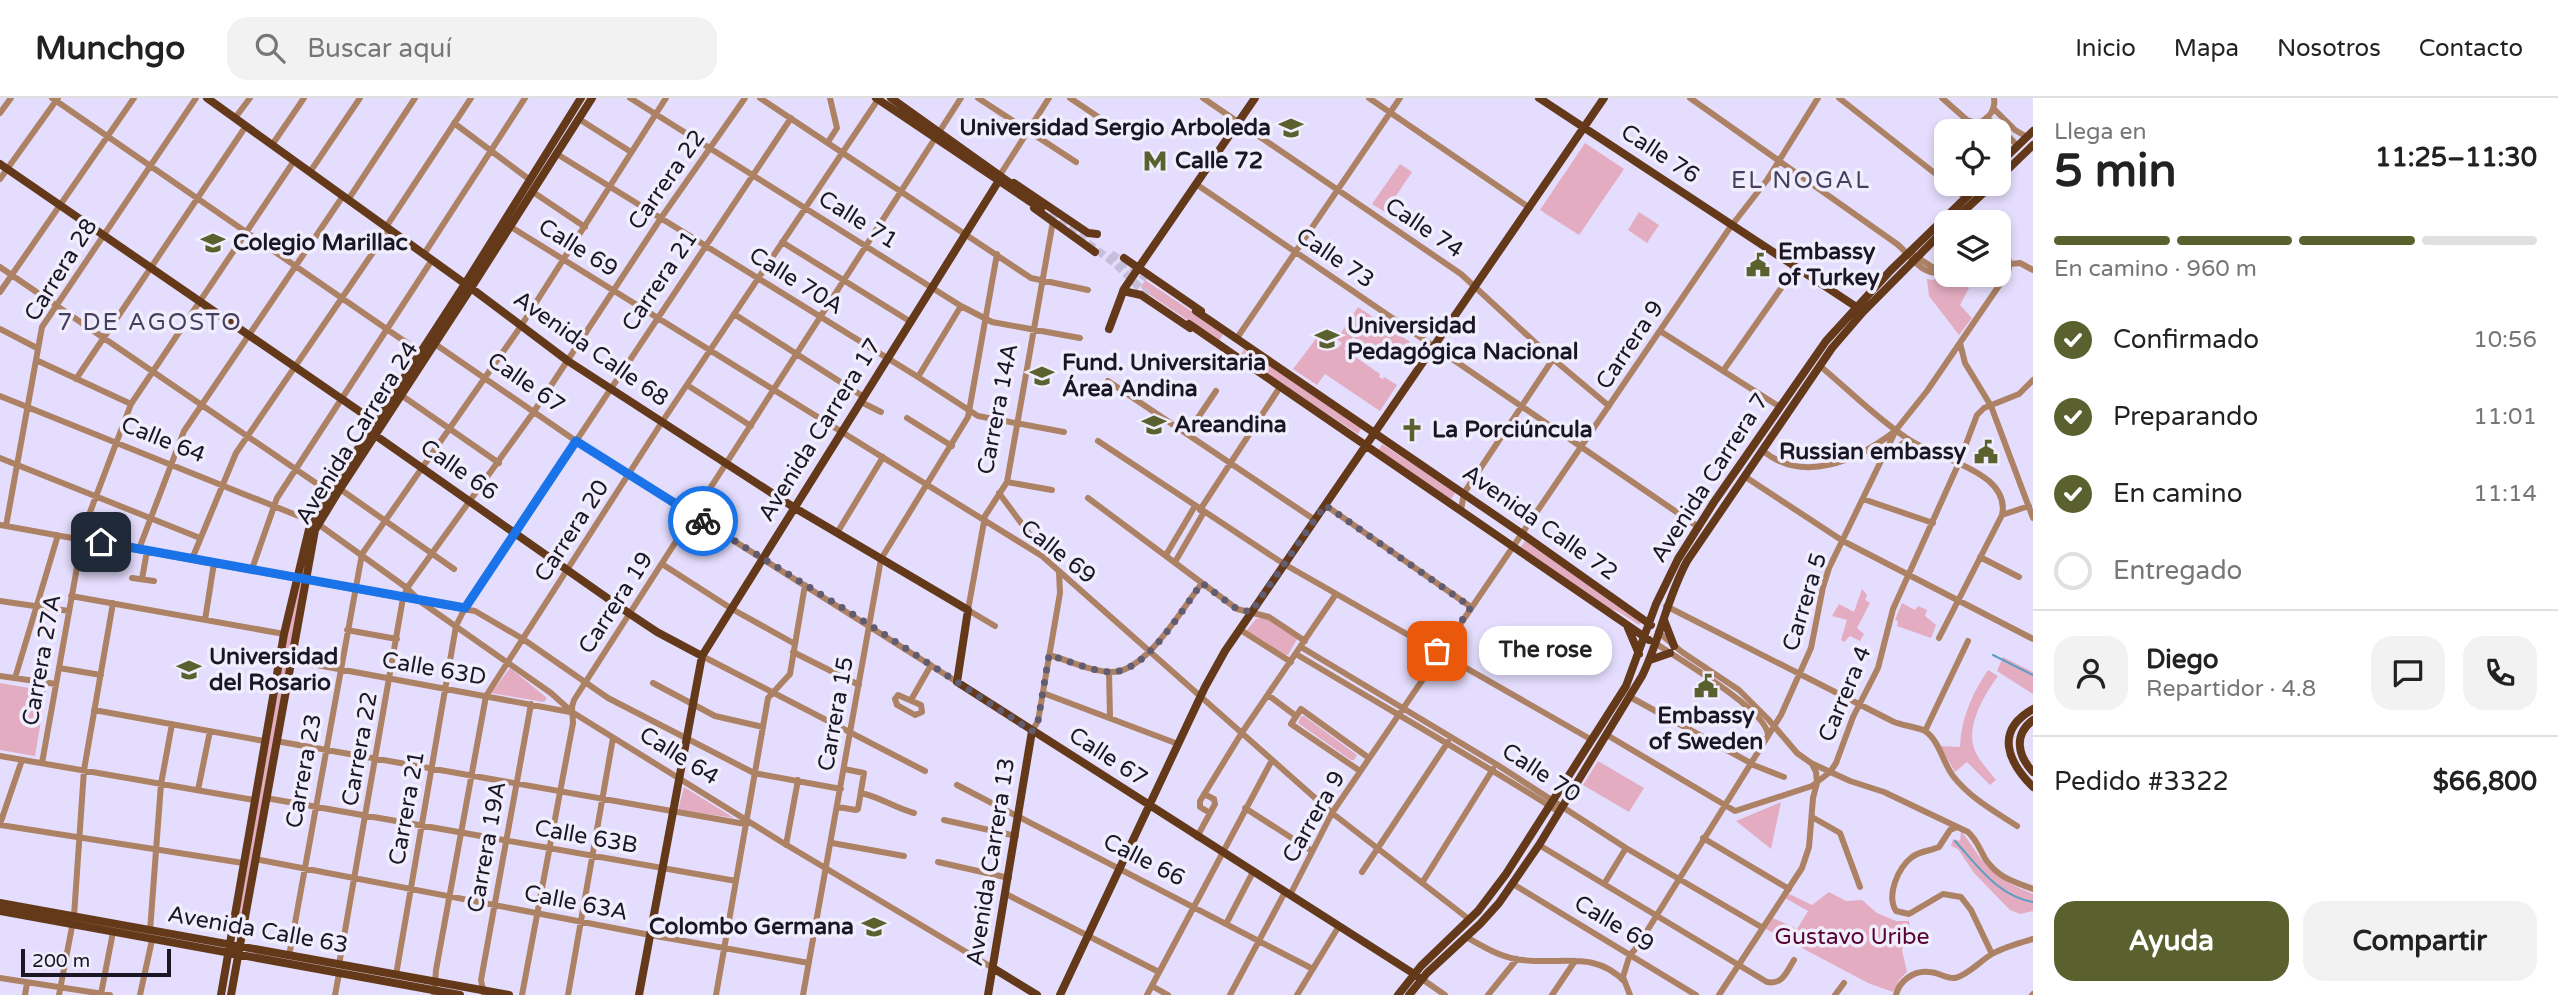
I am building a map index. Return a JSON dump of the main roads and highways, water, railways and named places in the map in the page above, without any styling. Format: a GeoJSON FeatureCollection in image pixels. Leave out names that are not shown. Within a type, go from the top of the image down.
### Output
{"type":"FeatureCollection","features":[{"type":"Feature","properties":{"kind":"main road","name":"Avenida Calle 68"},"geometry":{"type":"LineString","coordinates":[[207,98],[568,361],[794,508],[968,610]]}},
{"type":"Feature","properties":{"kind":"main road","name":"Avenida Carrera 24"},"geometry":{"type":"LineString","coordinates":[[231,995],[243,863],[264,741],[284,634],[312,542],[314,522],[328,492],[401,395],[435,344],[530,180],[582,98]]}},
{"type":"Feature","properties":{"kind":"main road","name":"Avenida Carrera 24"},"geometry":{"type":"LineString","coordinates":[[378,424],[420,352],[511,227],[592,98]]}},
{"type":"Feature","properties":{"kind":"main road"},"geometry":{"type":"LineString","coordinates":[[891,98],[938,136]]}},
{"type":"Feature","properties":{"kind":"main road"},"geometry":{"type":"LineString","coordinates":[[1109,329],[1123,291],[1255,98]]}},
{"type":"Feature","properties":{"kind":"main road","name":"Calle 76"},"geometry":{"type":"LineString","coordinates":[[1539,98],[1859,309]]}},
{"type":"Feature","properties":{"kind":"main road"},"geometry":{"type":"LineString","coordinates":[[1060,995],[1224,651],[1604,98]]}},
{"type":"Feature","properties":{"kind":"main road"},"geometry":{"type":"LineString","coordinates":[[878,99],[1042,207]]}},
{"type":"Feature","properties":{"kind":"main road"},"geometry":{"type":"LineString","coordinates":[[2011,153],[2030,134]]}},
{"type":"Feature","properties":{"kind":"main road"},"geometry":{"type":"LineString","coordinates":[[2011,166],[2033,145]]}},
{"type":"Feature","properties":{"kind":"main road"},"geometry":{"type":"LineString","coordinates":[[4,167],[378,424],[375,435]]}},
{"type":"Feature","properties":{"kind":"main road"},"geometry":{"type":"LineString","coordinates":[[999,178],[1095,252]]}},
{"type":"Feature","properties":{"kind":"main road"},"geometry":{"type":"LineString","coordinates":[[999,178],[1088,233],[1097,234]]}},
{"type":"Feature","properties":{"kind":"main road","name":"Avenida Carrera 17"},"geometry":{"type":"LineString","coordinates":[[639,995],[702,656],[999,178]]}},
{"type":"Feature","properties":{"kind":"main road","name":"Avenida Carrera 7"},"geometry":{"type":"LineString","coordinates":[[1398,995],[1493,893],[1626,686],[1663,586],[1698,527],[1826,341],[1912,257],[1968,196]]}},
{"type":"Feature","properties":{"kind":"main road"},"geometry":{"type":"LineString","coordinates":[[1965,210],[1980,196]]}},
{"type":"Feature","properties":{"kind":"main road","name":"Avenida Carrera 7"},"geometry":{"type":"LineString","coordinates":[[1912,257],[1934,238]]}},
{"type":"Feature","properties":{"kind":"main road"},"geometry":{"type":"LineString","coordinates":[[1124,258],[1237,338]]}},
{"type":"Feature","properties":{"kind":"main road"},"geometry":{"type":"LineString","coordinates":[[1123,291],[1141,295],[1228,351]]}},
{"type":"Feature","properties":{"kind":"main road","name":"Avenida Carrera 7"},"geometry":{"type":"LineString","coordinates":[[1409,995],[1418,976],[1491,913],[1539,845],[1630,698],[1650,660],[1663,616],[1691,554],[1859,309]]}},
{"type":"Feature","properties":{"kind":"main road","name":"Avenida Calle 72"},"geometry":{"type":"LineString","coordinates":[[1196,311],[1464,493],[1624,605],[1658,632]]}},
{"type":"Feature","properties":{"kind":"main road","name":"Avenida Calle 72"},"geometry":{"type":"LineString","coordinates":[[1189,324],[1655,643]]}},
{"type":"Feature","properties":{"kind":"main road","name":"Avenida Carrera 24"},"geometry":{"type":"LineString","coordinates":[[314,522],[340,489],[375,435]]}},
{"type":"Feature","properties":{"kind":"main road","name":"Calle 66"},"geometry":{"type":"LineString","coordinates":[[375,435],[630,614],[663,636],[702,656]]}},
{"type":"Feature","properties":{"kind":"main road","name":"Avenida Carrera 24"},"geometry":{"type":"LineString","coordinates":[[220,995],[255,859],[290,660],[301,578]]}},
{"type":"Feature","properties":{"kind":"main road"},"geometry":{"type":"LineString","coordinates":[[1624,605],[1640,611],[1647,608],[1663,586]]}},
{"type":"Feature","properties":{"kind":"main road","name":"Carrera 14A"},"geometry":{"type":"LineString","coordinates":[[957,682],[968,610]]}},
{"type":"Feature","properties":{"kind":"main road"},"geometry":{"type":"LineString","coordinates":[[1650,660],[1672,650],[1663,616]]}},
{"type":"Feature","properties":{"kind":"main road"},"geometry":{"type":"LineString","coordinates":[[1627,625],[1639,654]]}},
{"type":"Feature","properties":{"kind":"main road","name":"Calle 67"},"geometry":{"type":"LineString","coordinates":[[957,682],[1418,976]]}},
{"type":"Feature","properties":{"kind":"main road"},"geometry":{"type":"LineString","coordinates":[[2033,709],[2023,714],[2015,724],[2008,745],[2011,759],[2033,787]]}},
{"type":"Feature","properties":{"kind":"main road"},"geometry":{"type":"LineString","coordinates":[[2033,720],[2022,731],[2019,742],[2021,754],[2033,772]]}},
{"type":"Feature","properties":{"kind":"main road","name":"Avenida Carrera 13"},"geometry":{"type":"LineString","coordinates":[[988,995],[1032,731]]}},
{"type":"Feature","properties":{"kind":"main road","name":"Avenida Calle 63"},"geometry":{"type":"LineString","coordinates":[[0,903],[152,940],[339,969],[460,995]]}},
{"type":"Feature","properties":{"kind":"main road","name":"Avenida Calle 63"},"geometry":{"type":"LineString","coordinates":[[0,911],[150,931],[233,951],[289,956],[339,969],[396,975],[435,989],[509,995]]}},
{"type":"Feature","properties":{"kind":"main road","name":"Calle 64"},"geometry":{"type":"LineString","coordinates":[[993,968],[1037,995]]}},
{"type":"Feature","properties":{"kind":"waterway"},"geometry":{"type":"LineString","coordinates":[[1993,655],[2033,675]]}},
{"type":"Feature","properties":{"kind":"waterway"},"geometry":{"type":"LineString","coordinates":[[1955,841],[1999,887],[2033,902]]}},
{"type":"Feature","properties":{"kind":"tunnel"},"geometry":{"type":"LineString","coordinates":[[1049,215],[1116,264],[1149,297]]}},
{"type":"Feature","properties":{"kind":"tunnel"},"geometry":{"type":"LineString","coordinates":[[1111,254],[1150,280]]}},
{"type":"Feature","properties":{"kind":"place","name":"Universidad Sergio Arboleda"},"geometry":{"type":"Point","coordinates":[1291,128]}},
{"type":"Feature","properties":{"kind":"place","name":"Calle 72"},"geometry":{"type":"Point","coordinates":[1155,161]}},
{"type":"Feature","properties":{"kind":"place","name":"Colegio Marillac"},"geometry":{"type":"Point","coordinates":[213,243]}},
{"type":"Feature","properties":{"kind":"place","name":"Embassy of Turkey"},"geometry":{"type":"Point","coordinates":[1758,265]}},
{"type":"Feature","properties":{"kind":"place","name":"Universidad Pedagógica Nacional"},"geometry":{"type":"Point","coordinates":[1327,339]}},
{"type":"Feature","properties":{"kind":"place","name":"Fund. Universitaria Área Andina"},"geometry":{"type":"Point","coordinates":[1042,376]}},
{"type":"Feature","properties":{"kind":"place","name":"Areandina"},"geometry":{"type":"Point","coordinates":[1154,425]}},
{"type":"Feature","properties":{"kind":"place","name":"La Porciúncula"},"geometry":{"type":"Point","coordinates":[1412,430]}},
{"type":"Feature","properties":{"kind":"place","name":"Russian embassy"},"geometry":{"type":"Point","coordinates":[1986,452]}},
{"type":"Feature","properties":{"kind":"place","name":"The rose"},"geometry":{"type":"Point","coordinates":[1437,651]}},
{"type":"Feature","properties":{"kind":"place","name":"Universidad del Rosario"},"geometry":{"type":"Point","coordinates":[189,670]}},
{"type":"Feature","properties":{"kind":"place","name":"Embassy of Sweden"},"geometry":{"type":"Point","coordinates":[1706,686]}},
{"type":"Feature","properties":{"kind":"place","name":"Colombo Germana"},"geometry":{"type":"Point","coordinates":[874,927]}},
{"type":"Feature","properties":{"kind":"district","name":"EL NOGAL"},"geometry":{"type":"Point","coordinates":[1801,180]}},
{"type":"Feature","properties":{"kind":"district","name":"7 DE AGOSTO"},"geometry":{"type":"Point","coordinates":[150,322]}},
{"type":"Feature","properties":{"kind":"park label","name":"Gustavo Uribe"},"geometry":{"type":"Point","coordinates":[1852,937]}}]}
